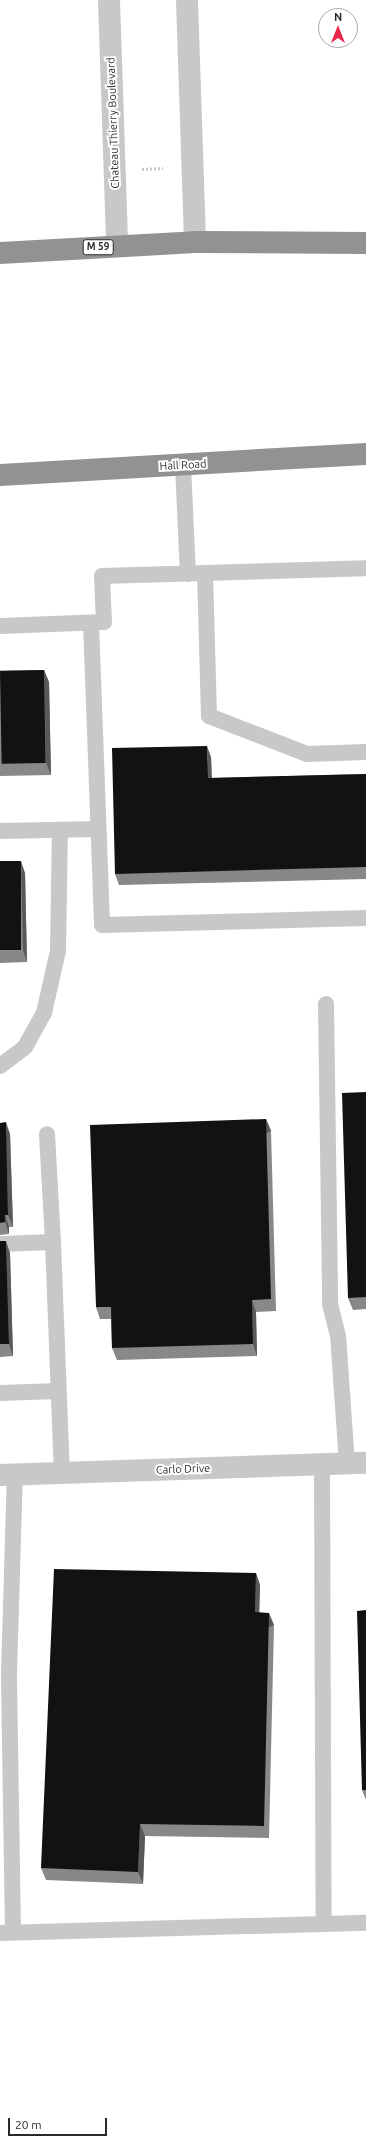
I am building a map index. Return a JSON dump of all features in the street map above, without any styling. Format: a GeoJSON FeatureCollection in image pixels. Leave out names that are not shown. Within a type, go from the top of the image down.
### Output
{"type":"FeatureCollection","features":[{"type":"Feature","properties":{"kind":"highway","name":"M 59"},"geometry":{"type":"LineString","coordinates":[[0,253],[195,242],[366,243]]}},
{"type":"Feature","properties":{"kind":"highway"},"geometry":{"type":"LineString","coordinates":[[356,454],[366,444]]}},
{"type":"Feature","properties":{"kind":"highway","name":"Hall Road"},"geometry":{"type":"LineString","coordinates":[[0,475],[356,454]]}},
{"type":"Feature","properties":{"kind":"street","name":"Chateau Thierry Boulevard"},"geometry":{"type":"LineString","coordinates":[[108,0],[117,246]]}},
{"type":"Feature","properties":{"kind":"street"},"geometry":{"type":"LineString","coordinates":[[187,0],[195,242]]}},
{"type":"Feature","properties":{"kind":"street","name":"Carlo Drive"},"geometry":{"type":"LineString","coordinates":[[8,1475],[356,1464]]}},
{"type":"Feature","properties":{"kind":"lane"},"geometry":{"type":"LineString","coordinates":[[183,465],[188,574]]}},
{"type":"Feature","properties":{"kind":"lane"},"geometry":{"type":"LineString","coordinates":[[0,626],[104,622],[102,576],[366,568]]}},
{"type":"Feature","properties":{"kind":"lane"},"geometry":{"type":"LineString","coordinates":[[205,573],[209,716],[306,754],[366,752]]}},
{"type":"Feature","properties":{"kind":"lane"},"geometry":{"type":"LineString","coordinates":[[91,623],[102,925],[366,918]]}},
{"type":"Feature","properties":{"kind":"lane"},"geometry":{"type":"LineString","coordinates":[[0,831],[98,829]]}},
{"type":"Feature","properties":{"kind":"lane"},"geometry":{"type":"LineString","coordinates":[[0,1066],[25,1048],[44,1013],[58,951],[60,830]]}},
{"type":"Feature","properties":{"kind":"lane"},"geometry":{"type":"LineString","coordinates":[[326,1004],[330,1304],[338,1335],[356,1464]]}},
{"type":"Feature","properties":{"kind":"lane"},"geometry":{"type":"LineString","coordinates":[[47,1134],[53,1242],[62,1473]]}},
{"type":"Feature","properties":{"kind":"lane"},"geometry":{"type":"LineString","coordinates":[[0,1244],[53,1242]]}},
{"type":"Feature","properties":{"kind":"lane"},"geometry":{"type":"LineString","coordinates":[[0,1393],[58,1391]]}},
{"type":"Feature","properties":{"kind":"lane"},"geometry":{"type":"LineString","coordinates":[[322,1464],[324,1924]]}},
{"type":"Feature","properties":{"kind":"lane"},"geometry":{"type":"LineString","coordinates":[[8,1475],[9,1673],[6,1933],[366,1922]]}},
{"type":"Feature","properties":{"kind":"path"},"geometry":{"type":"LineString","coordinates":[[138,169],[168,168]]}},
{"type":"Feature","properties":{"kind":"building"},"geometry":{"type":"Polygon","coordinates":[[[44,670],[46,763],[2,764],[0,671],[44,670]]]}},
{"type":"Feature","properties":{"kind":"building"},"geometry":{"type":"Polygon","coordinates":[[[207,746],[208,778],[366,774],[366,867],[115,874],[112,748],[207,746]]]}},
{"type":"Feature","properties":{"kind":"building"},"geometry":{"type":"Polygon","coordinates":[[[0,861],[21,861],[21,950],[0,950],[0,861]]]}},
{"type":"Feature","properties":{"kind":"building"},"geometry":{"type":"Polygon","coordinates":[[[366,1092],[366,1297],[348,1298],[342,1093],[366,1092]]]}},
{"type":"Feature","properties":{"kind":"building"},"geometry":{"type":"Polygon","coordinates":[[[266,1119],[271,1299],[252,1300],[253,1344],[112,1348],[111,1307],[96,1307],[90,1125],[266,1119]]]}},
{"type":"Feature","properties":{"kind":"building"},"geometry":{"type":"Polygon","coordinates":[[[6,1122],[8,1215],[5,1215],[5,1222],[0,1223],[0,1123],[6,1122]]]}},
{"type":"Feature","properties":{"kind":"building"},"geometry":{"type":"Polygon","coordinates":[[[0,1241],[6,1241],[9,1344],[0,1344],[0,1241]]]}},
{"type":"Feature","properties":{"kind":"building"},"geometry":{"type":"Polygon","coordinates":[[[54,1569],[256,1573],[255,1612],[269,1613],[264,1826],[140,1824],[138,1872],[41,1868],[54,1569]]]}},
{"type":"Feature","properties":{"kind":"building"},"geometry":{"type":"Polygon","coordinates":[[[366,1610],[366,1790],[362,1790],[357,1611],[366,1610]]]}}]}
